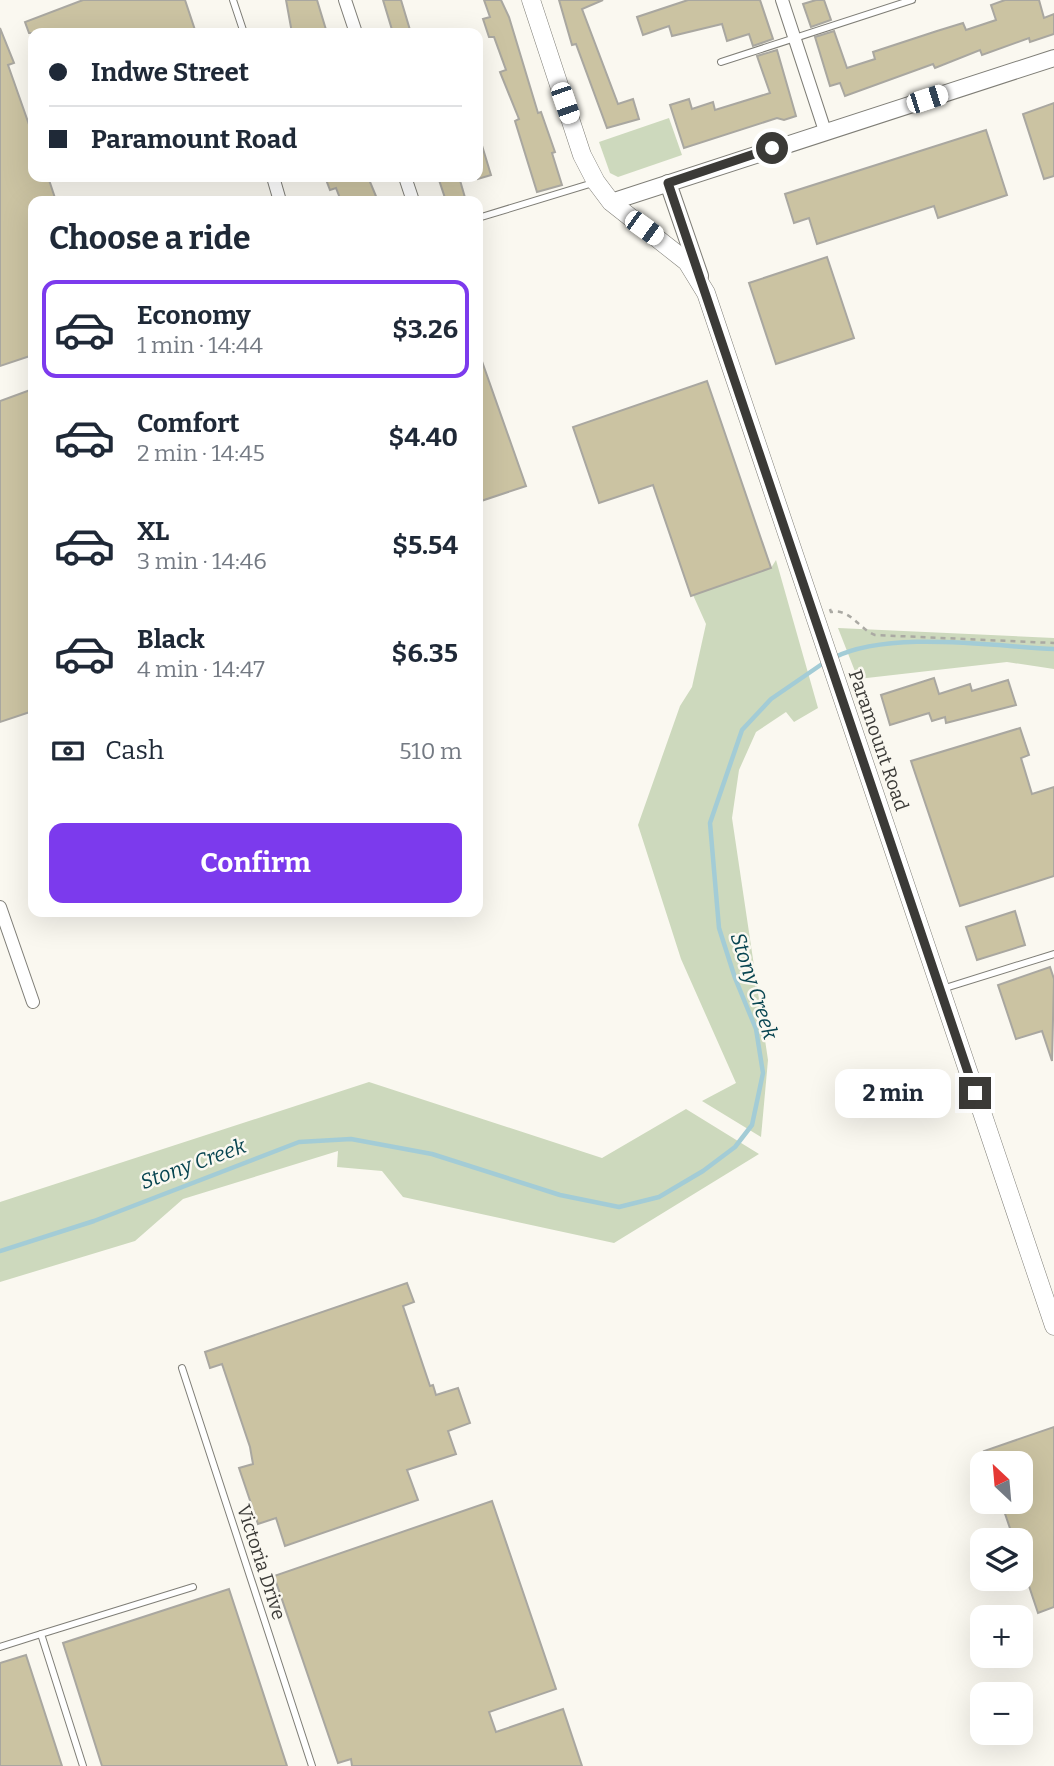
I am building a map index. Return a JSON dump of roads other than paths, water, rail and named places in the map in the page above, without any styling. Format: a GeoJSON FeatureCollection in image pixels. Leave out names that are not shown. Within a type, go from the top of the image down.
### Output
{"type":"FeatureCollection","features":[{"type":"Feature","properties":{"kind":"main road","name":"Paramount Road"},"geometry":{"type":"LineString","coordinates":[[531,0],[582,155],[596,182],[611,202],[675,250],[692,267],[706,293],[1054,1326]]}},
{"type":"Feature","properties":{"kind":"street"},"geometry":{"type":"LineString","coordinates":[[345,0],[354,28]]}},
{"type":"Feature","properties":{"kind":"street"},"geometry":{"type":"LineString","coordinates":[[782,0],[825,131]]}},
{"type":"Feature","properties":{"kind":"street"},"geometry":{"type":"LineString","coordinates":[[611,202],[1054,58]]}},
{"type":"Feature","properties":{"kind":"street"},"geometry":{"type":"LineString","coordinates":[[668,183],[706,293]]}},
{"type":"Feature","properties":{"kind":"street"},"geometry":{"type":"LineString","coordinates":[[0,907],[33,1002]]}},
{"type":"Feature","properties":{"kind":"lane"},"geometry":{"type":"LineString","coordinates":[[233,0],[242,28]]}},
{"type":"Feature","properties":{"kind":"lane"},"geometry":{"type":"LineString","coordinates":[[721,62],[912,0]]}},
{"type":"Feature","properties":{"kind":"lane"},"geometry":{"type":"LineString","coordinates":[[483,216],[596,182]]}},
{"type":"Feature","properties":{"kind":"lane"},"geometry":{"type":"LineString","coordinates":[[940,989],[1054,954]]}},
{"type":"Feature","properties":{"kind":"lane","name":"Victoria Drive"},"geometry":{"type":"LineString","coordinates":[[182,1368],[312,1766]]}},
{"type":"Feature","properties":{"kind":"lane"},"geometry":{"type":"LineString","coordinates":[[0,1647],[193,1587]]}},
{"type":"Feature","properties":{"kind":"lane"},"geometry":{"type":"LineString","coordinates":[[41,1634],[83,1766]]}},
{"type":"Feature","properties":{"kind":"waterway","name":"Stony Creek"},"geometry":{"type":"LineString","coordinates":[[833,658],[856,649],[911,642],[1054,649]]}},
{"type":"Feature","properties":{"kind":"waterway","name":"Stony Creek"},"geometry":{"type":"LineString","coordinates":[[0,1251],[94,1221],[299,1142],[351,1139],[432,1154],[560,1195],[619,1207],[659,1197],[703,1171],[735,1147],[752,1125],[763,1073],[756,1029],[735,978],[719,928],[710,823],[742,730],[771,699],[825,662]]}}]}
